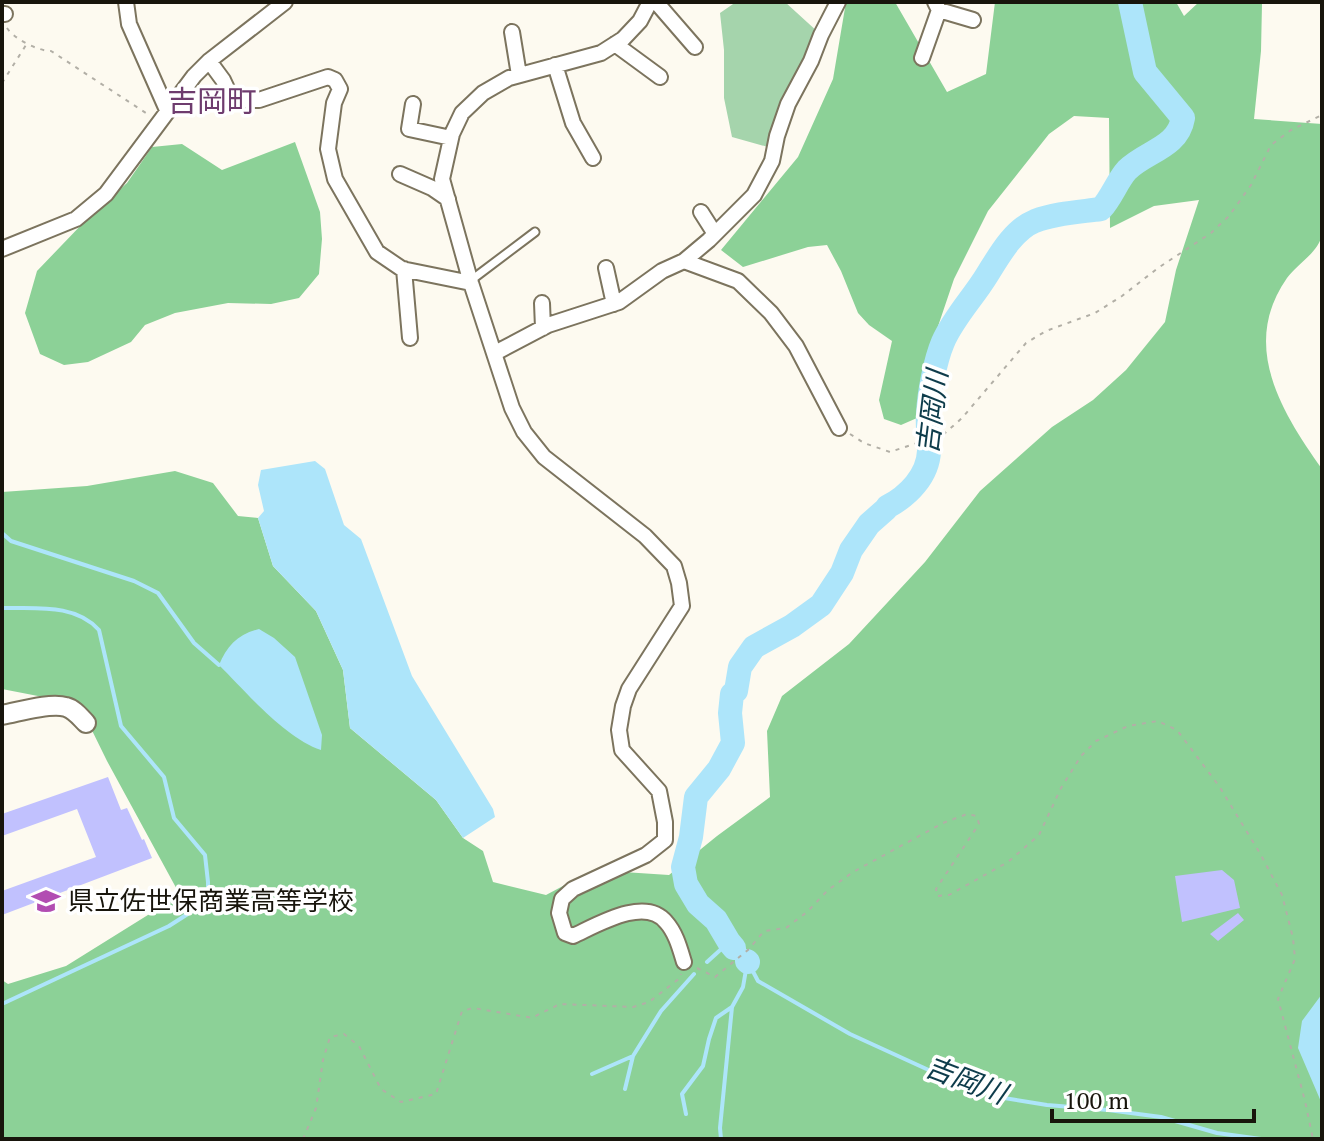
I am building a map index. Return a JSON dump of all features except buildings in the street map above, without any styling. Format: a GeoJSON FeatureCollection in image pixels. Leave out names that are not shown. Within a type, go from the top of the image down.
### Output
{"type":"FeatureCollection","features":[{"type":"Feature","properties":{"kind":"street"},"geometry":{"type":"LineString","coordinates":[[126,2],[129,24],[164,116]]}},
{"type":"Feature","properties":{"kind":"street"},"geometry":{"type":"LineString","coordinates":[[2,249],[76,219],[106,194],[194,76],[285,2]]}},
{"type":"Feature","properties":{"kind":"street"},"geometry":{"type":"LineString","coordinates":[[684,962],[677,941],[666,922],[657,914],[634,910],[573,936],[565,933],[559,913],[562,899],[573,889],[646,855],[665,840],[659,791],[622,750],[619,730],[629,689],[682,606],[674,566],[645,536],[544,457],[524,432],[512,408],[470,282],[442,179],[451,138],[462,113],[483,93],[509,78],[601,53],[623,39],[653,2],[695,47]]}},
{"type":"Feature","properties":{"kind":"street"},"geometry":{"type":"LineString","coordinates":[[495,353],[543,328],[619,302],[662,271],[684,261],[754,195],[772,161],[788,104],[838,2]]}},
{"type":"Feature","properties":{"kind":"street"},"geometry":{"type":"LineString","coordinates":[[922,58],[937,6],[973,20]]}},
{"type":"Feature","properties":{"kind":"street"},"geometry":{"type":"LineString","coordinates":[[512,32],[519,75]]}},
{"type":"Feature","properties":{"kind":"street"},"geometry":{"type":"LineString","coordinates":[[615,44],[660,77]]}},
{"type":"Feature","properties":{"kind":"street"},"geometry":{"type":"LineString","coordinates":[[209,61],[230,95],[237,100],[259,100],[328,77],[335,80],[340,89],[334,103],[328,149],[335,179],[377,252],[404,269],[470,282]]}},
{"type":"Feature","properties":{"kind":"street"},"geometry":{"type":"LineString","coordinates":[[555,65],[573,123],[593,158]]}},
{"type":"Feature","properties":{"kind":"street"},"geometry":{"type":"LineString","coordinates":[[413,104],[409,129],[451,138]]}},
{"type":"Feature","properties":{"kind":"street"},"geometry":{"type":"LineString","coordinates":[[400,174],[448,199]]}},
{"type":"Feature","properties":{"kind":"street"},"geometry":{"type":"LineString","coordinates":[[701,212],[715,234]]}},
{"type":"Feature","properties":{"kind":"street"},"geometry":{"type":"LineString","coordinates":[[684,261],[738,281],[771,313],[796,346],[839,428]]}},
{"type":"Feature","properties":{"kind":"street"},"geometry":{"type":"LineString","coordinates":[[606,268],[614,304]]}},
{"type":"Feature","properties":{"kind":"street"},"geometry":{"type":"LineString","coordinates":[[404,269],[410,338]]}},
{"type":"Feature","properties":{"kind":"street"},"geometry":{"type":"LineString","coordinates":[[542,303],[543,328]]}},
{"type":"Feature","properties":{"kind":"street"},"geometry":{"type":"LineString","coordinates":[[2,715],[64,706],[86,723]]}},
{"type":"Feature","properties":{"kind":"lane"},"geometry":{"type":"LineString","coordinates":[[470,282],[535,232]]}},
{"type":"Feature","properties":{"kind":"path"},"geometry":{"type":"LineString","coordinates":[[3,16],[11,34],[26,44],[42,51],[51,51],[164,116]]}},
{"type":"Feature","properties":{"kind":"path"},"geometry":{"type":"LineString","coordinates":[[2,83],[26,44]]}},
{"type":"Feature","properties":{"kind":"path"},"geometry":{"type":"LineString","coordinates":[[839,428],[864,443],[890,452],[944,434],[962,418],[1026,343],[1046,331],[1095,313],[1211,233],[1229,216],[1251,185],[1271,145],[1291,130],[1322,115]]}},
{"type":"Feature","properties":{"kind":"path"},"geometry":{"type":"LineString","coordinates":[[303,1139],[316,1108],[323,1060],[330,1037],[344,1034],[359,1046],[381,1089],[401,1102],[436,1094],[462,1011],[473,1008],[533,1018],[559,1004],[633,1007],[649,1002],[680,978],[684,962],[715,977],[749,949],[764,931],[786,928],[853,872],[943,823],[967,814],[977,816],[979,824],[936,889],[937,896],[949,895],[1008,862],[1039,835],[1061,788],[1081,756],[1096,741],[1128,726],[1158,721],[1177,730],[1219,786],[1282,895],[1295,959],[1278,999],[1313,1139]]}},
{"type":"Feature","properties":{"kind":"green space"},"geometry":{"type":"Polygon","coordinates":[[[736,2],[785,2],[819,33],[789,88],[768,147],[732,137],[724,98],[720,13],[736,2]]]}},
{"type":"Feature","properties":{"kind":"green space"},"geometry":{"type":"Polygon","coordinates":[[[846,2],[895,2],[947,92],[986,74],[995,2],[1176,2],[1184,16],[1199,2],[1255,2],[1262,4],[1254,119],[1322,124],[1322,235],[1312,253],[1287,278],[1273,303],[1267,328],[1267,353],[1281,401],[1322,469],[1322,1139],[2,1139],[2,980],[8,984],[66,966],[180,895],[79,704],[2,689],[2,492],[87,486],[175,471],[213,483],[238,516],[258,518],[273,566],[316,611],[343,670],[350,728],[436,800],[463,838],[483,851],[493,882],[546,895],[593,870],[669,875],[770,797],[767,731],[782,696],[849,644],[925,562],[980,491],[1052,427],[1093,400],[1126,370],[1165,322],[1176,270],[1199,200],[1154,206],[1110,228],[1109,118],[1074,116],[1049,134],[988,211],[954,279],[933,341],[930,385],[917,418],[901,425],[884,419],[879,400],[892,341],[858,313],[827,245],[808,247],[743,267],[721,250],[798,157],[833,79],[846,2]]]}},
{"type":"Feature","properties":{"kind":"green space"},"geometry":{"type":"Polygon","coordinates":[[[295,142],[320,212],[322,239],[319,274],[299,298],[271,304],[228,303],[175,313],[145,325],[131,342],[88,362],[64,365],[40,354],[25,313],[37,271],[127,183],[152,147],[182,144],[222,170],[295,142]]]}},
{"type":"Feature","properties":{"kind":"water"},"geometry":{"type":"Polygon","coordinates":[[[315,461],[325,469],[344,525],[361,539],[412,676],[493,809],[495,817],[463,838],[436,800],[350,728],[343,670],[316,611],[273,566],[258,518],[264,511],[258,485],[261,470],[315,461]]]}},
{"type":"Feature","properties":{"kind":"water"},"geometry":{"type":"Polygon","coordinates":[[[259,629],[295,657],[322,735],[321,750],[280,725],[219,665],[234,642],[259,629]]]}},
{"type":"Feature","properties":{"kind":"water"},"geometry":{"type":"Polygon","coordinates":[[[1322,994],[1322,1104],[1298,1048],[1302,1021],[1322,994]]]}},
{"type":"Feature","properties":{"kind":"waterway","name":"吉岡川"},"geometry":{"type":"LineString","coordinates":[[734,948],[716,920],[698,904],[686,884],[683,867],[696,797],[719,769],[733,743],[730,713],[740,667],[754,647],[821,605],[869,524],[921,477],[928,460],[929,406],[940,350],[953,324],[1007,244],[1035,221],[1059,214],[1101,209],[1127,170],[1168,143],[1180,128],[1183,118],[1145,72],[1130,2]]}},
{"type":"Feature","properties":{"kind":"waterway"},"geometry":{"type":"LineString","coordinates":[[2,533],[11,541],[134,581],[158,593],[194,643],[219,665]]}},
{"type":"Feature","properties":{"kind":"waterway"},"geometry":{"type":"LineString","coordinates":[[2,608],[66,611],[89,621],[99,630],[121,726],[164,777],[174,818],[205,855],[208,882],[208,901],[169,926],[2,1004]]}},
{"type":"Feature","properties":{"kind":"waterway"},"geometry":{"type":"LineString","coordinates":[[707,962],[729,942]]}},
{"type":"Feature","properties":{"kind":"waterway","name":"吉岡川"},"geometry":{"type":"LineString","coordinates":[[748,962],[758,981],[850,1034],[933,1072],[1004,1098],[1161,1117],[1217,1133],[1261,1139]]}},
{"type":"Feature","properties":{"kind":"waterway"},"geometry":{"type":"LineString","coordinates":[[721,1139],[732,1007],[743,987],[747,964]]}},
{"type":"Feature","properties":{"kind":"waterway"},"geometry":{"type":"LineString","coordinates":[[625,1089],[633,1056],[661,1011],[694,974]]}},
{"type":"Feature","properties":{"kind":"waterway"},"geometry":{"type":"LineString","coordinates":[[686,1114],[682,1094],[703,1066],[716,1018],[732,1007]]}},
{"type":"Feature","properties":{"kind":"waterway"},"geometry":{"type":"LineString","coordinates":[[592,1074],[633,1056]]}},
{"type":"Feature","properties":{"kind":"place","name":"県立佐世保商業高等学校"},"geometry":{"type":"Point","coordinates":[46,901]}},
{"type":"Feature","properties":{"kind":"district","name":"吉岡町"},"geometry":{"type":"Point","coordinates":[212,102]}}]}
